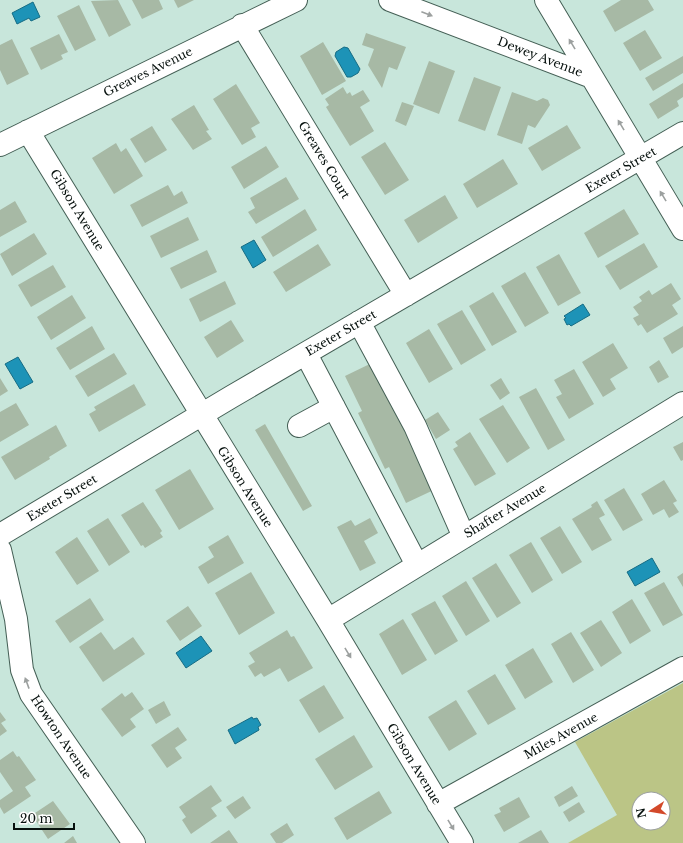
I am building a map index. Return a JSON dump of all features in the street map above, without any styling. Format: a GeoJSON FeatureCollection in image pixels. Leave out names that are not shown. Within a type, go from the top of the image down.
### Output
{"type":"FeatureCollection","features":[{"type":"Feature","properties":{"kind":"street","name":"Greaves Avenue"},"geometry":{"type":"LineString","coordinates":[[0,145],[242,25],[296,0]]}},
{"type":"Feature","properties":{"kind":"street","name":"Dewey Avenue"},"geometry":{"type":"LineString","coordinates":[[390,0],[592,77],[683,229]]}},
{"type":"Feature","properties":{"kind":"street"},"geometry":{"type":"LineString","coordinates":[[546,0],[592,77]]}},
{"type":"Feature","properties":{"kind":"street","name":"Greaves Court"},"geometry":{"type":"LineString","coordinates":[[242,25],[406,295]]}},
{"type":"Feature","properties":{"kind":"street","name":"Gibson Avenue"},"geometry":{"type":"LineString","coordinates":[[28,131],[328,620],[462,843]]}},
{"type":"Feature","properties":{"kind":"street","name":"Exeter Street"},"geometry":{"type":"LineString","coordinates":[[0,535],[359,322],[683,133]]}},
{"type":"Feature","properties":{"kind":"street"},"geometry":{"type":"LineString","coordinates":[[359,322],[415,426],[464,536]]}},
{"type":"Feature","properties":{"kind":"street"},"geometry":{"type":"LineString","coordinates":[[306,354],[417,565]]}},
{"type":"Feature","properties":{"kind":"street","name":"Shafter Avenue"},"geometry":{"type":"LineString","coordinates":[[328,620],[683,403]]}},
{"type":"Feature","properties":{"kind":"street"},"geometry":{"type":"LineString","coordinates":[[299,426],[334,408]]}},
{"type":"Feature","properties":{"kind":"street","name":"Howton Avenue"},"geometry":{"type":"LineString","coordinates":[[0,550],[16,619],[22,670],[31,694],[134,843]]}},
{"type":"Feature","properties":{"kind":"street","name":"Miles Avenue"},"geometry":{"type":"LineString","coordinates":[[438,804],[683,668]]}},
{"type":"Feature","properties":{"kind":"green space"},"geometry":{"type":"Polygon","coordinates":[[[683,683],[683,843],[568,843],[617,815],[575,742],[683,683]]]}},
{"type":"Feature","properties":{"kind":"water"},"geometry":{"type":"Polygon","coordinates":[[[33,2],[40,17],[31,21],[29,18],[17,24],[12,13],[33,2]]]}},
{"type":"Feature","properties":{"kind":"water"},"geometry":{"type":"Polygon","coordinates":[[[344,47],[348,48],[360,69],[358,73],[351,77],[347,77],[335,56],[336,52],[344,47]]]}},
{"type":"Feature","properties":{"kind":"water"},"geometry":{"type":"Polygon","coordinates":[[[254,240],[266,260],[253,268],[241,247],[254,240]]]}},
{"type":"Feature","properties":{"kind":"water"},"geometry":{"type":"Polygon","coordinates":[[[583,304],[590,315],[571,326],[569,324],[567,325],[564,319],[566,318],[564,316],[583,304]]]}},
{"type":"Feature","properties":{"kind":"water"},"geometry":{"type":"Polygon","coordinates":[[[18,357],[33,382],[20,389],[5,364],[18,357]]]}},
{"type":"Feature","properties":{"kind":"water"},"geometry":{"type":"Polygon","coordinates":[[[652,558],[660,572],[635,586],[627,572],[652,558]]]}},
{"type":"Feature","properties":{"kind":"water"},"geometry":{"type":"Polygon","coordinates":[[[201,636],[212,651],[186,668],[176,653],[201,636]]]}},
{"type":"Feature","properties":{"kind":"water"},"geometry":{"type":"Polygon","coordinates":[[[252,717],[253,719],[257,718],[261,725],[258,727],[259,730],[235,744],[228,730],[252,717]]]}},
{"type":"Feature","properties":{"kind":"building"},"geometry":{"type":"Polygon","coordinates":[[[118,0],[131,25],[109,37],[91,1],[118,0]]]}},
{"type":"Feature","properties":{"kind":"building"},"geometry":{"type":"Polygon","coordinates":[[[132,0],[159,0],[163,9],[142,19],[132,0]]]}},
{"type":"Feature","properties":{"kind":"building"},"geometry":{"type":"Polygon","coordinates":[[[174,0],[194,0],[178,8],[174,0]]]}},
{"type":"Feature","properties":{"kind":"building"},"geometry":{"type":"Polygon","coordinates":[[[621,0],[648,0],[654,10],[615,32],[603,11],[621,0]]]}},
{"type":"Feature","properties":{"kind":"building"},"geometry":{"type":"Polygon","coordinates":[[[79,5],[96,40],[75,51],[57,16],[79,5]]]}},
{"type":"Feature","properties":{"kind":"building"},"geometry":{"type":"Polygon","coordinates":[[[645,30],[662,58],[640,71],[623,43],[645,30]]]}},
{"type":"Feature","properties":{"kind":"building"},"geometry":{"type":"Polygon","coordinates":[[[366,33],[406,47],[397,70],[389,67],[382,88],[368,65],[374,49],[362,45],[366,33]]]}},
{"type":"Feature","properties":{"kind":"building"},"geometry":{"type":"Polygon","coordinates":[[[59,34],[68,52],[61,55],[63,59],[41,70],[30,48],[59,34]]]}},
{"type":"Feature","properties":{"kind":"building"},"geometry":{"type":"Polygon","coordinates":[[[12,39],[29,74],[7,85],[0,70],[0,45],[12,39]]]}},
{"type":"Feature","properties":{"kind":"building"},"geometry":{"type":"Polygon","coordinates":[[[323,42],[346,81],[322,95],[300,56],[323,42]]]}},
{"type":"Feature","properties":{"kind":"building"},"geometry":{"type":"Polygon","coordinates":[[[683,56],[683,73],[653,91],[645,78],[683,56]]]}},
{"type":"Feature","properties":{"kind":"building"},"geometry":{"type":"Polygon","coordinates":[[[429,61],[455,71],[439,114],[413,104],[429,61]]]}},
{"type":"Feature","properties":{"kind":"building"},"geometry":{"type":"Polygon","coordinates":[[[474,77],[501,87],[485,131],[458,121],[474,77]]]}},
{"type":"Feature","properties":{"kind":"building"},"geometry":{"type":"Polygon","coordinates":[[[683,83],[683,97],[677,101],[679,106],[658,119],[649,104],[683,83]]]}},
{"type":"Feature","properties":{"kind":"building"},"geometry":{"type":"Polygon","coordinates":[[[236,84],[260,123],[251,128],[256,137],[242,145],[213,99],[236,84]]]}},
{"type":"Feature","properties":{"kind":"building"},"geometry":{"type":"Polygon","coordinates":[[[343,87],[347,94],[350,92],[352,96],[363,90],[370,101],[360,107],[374,131],[350,146],[326,107],[329,105],[325,99],[343,87]]]}},
{"type":"Feature","properties":{"kind":"building"},"geometry":{"type":"Polygon","coordinates":[[[512,92],[537,101],[543,98],[548,100],[550,105],[535,128],[528,125],[522,144],[497,135],[512,92]]]}},
{"type":"Feature","properties":{"kind":"building"},"geometry":{"type":"Polygon","coordinates":[[[402,102],[414,106],[406,126],[395,121],[402,102]]]}},
{"type":"Feature","properties":{"kind":"building"},"geometry":{"type":"Polygon","coordinates":[[[194,105],[209,130],[206,131],[212,139],[193,150],[171,119],[194,105]]]}},
{"type":"Feature","properties":{"kind":"building"},"geometry":{"type":"Polygon","coordinates":[[[567,125],[581,148],[542,171],[528,148],[567,125]]]}},
{"type":"Feature","properties":{"kind":"building"},"geometry":{"type":"Polygon","coordinates":[[[152,126],[167,150],[145,163],[130,139],[152,126]]]}},
{"type":"Feature","properties":{"kind":"building"},"geometry":{"type":"Polygon","coordinates":[[[385,142],[409,180],[385,195],[361,157],[385,142]]]}},
{"type":"Feature","properties":{"kind":"building"},"geometry":{"type":"Polygon","coordinates":[[[116,143],[121,152],[126,148],[143,176],[114,194],[92,158],[116,143]]]}},
{"type":"Feature","properties":{"kind":"building"},"geometry":{"type":"Polygon","coordinates":[[[266,146],[279,167],[244,189],[231,167],[266,146]]]}},
{"type":"Feature","properties":{"kind":"building"},"geometry":{"type":"Polygon","coordinates":[[[503,159],[518,184],[477,208],[463,184],[503,159]]]}},
{"type":"Feature","properties":{"kind":"building"},"geometry":{"type":"Polygon","coordinates":[[[286,177],[299,199],[256,224],[248,212],[255,208],[250,198],[286,177]]]}},
{"type":"Feature","properties":{"kind":"building"},"geometry":{"type":"Polygon","coordinates":[[[168,185],[174,196],[182,191],[188,203],[142,227],[130,205],[168,185]]]}},
{"type":"Feature","properties":{"kind":"building"},"geometry":{"type":"Polygon","coordinates":[[[445,195],[458,218],[418,243],[404,220],[445,195]]]}},
{"type":"Feature","properties":{"kind":"building"},"geometry":{"type":"Polygon","coordinates":[[[15,201],[27,222],[0,237],[0,210],[15,201]]]}},
{"type":"Feature","properties":{"kind":"building"},"geometry":{"type":"Polygon","coordinates":[[[305,209],[317,230],[273,257],[261,237],[305,209]]]}},
{"type":"Feature","properties":{"kind":"building"},"geometry":{"type":"Polygon","coordinates":[[[624,209],[639,234],[598,258],[584,233],[624,209]]]}},
{"type":"Feature","properties":{"kind":"building"},"geometry":{"type":"Polygon","coordinates":[[[188,217],[199,240],[161,258],[150,236],[188,217]]]}},
{"type":"Feature","properties":{"kind":"building"},"geometry":{"type":"Polygon","coordinates":[[[34,233],[47,254],[12,276],[0,254],[34,233]]]}},
{"type":"Feature","properties":{"kind":"building"},"geometry":{"type":"Polygon","coordinates":[[[644,243],[658,267],[620,290],[605,266],[644,243]]]}},
{"type":"Feature","properties":{"kind":"building"},"geometry":{"type":"Polygon","coordinates":[[[318,244],[331,265],[286,292],[273,272],[318,244]]]}},
{"type":"Feature","properties":{"kind":"building"},"geometry":{"type":"Polygon","coordinates":[[[207,250],[217,272],[181,289],[170,268],[207,250]]]}},
{"type":"Feature","properties":{"kind":"building"},"geometry":{"type":"Polygon","coordinates":[[[559,254],[581,293],[558,306],[536,267],[559,254]]]}},
{"type":"Feature","properties":{"kind":"building"},"geometry":{"type":"Polygon","coordinates":[[[53,265],[66,287],[31,307],[18,285],[53,265]]]}},
{"type":"Feature","properties":{"kind":"building"},"geometry":{"type":"Polygon","coordinates":[[[525,272],[549,313],[525,327],[501,286],[525,272]]]}},
{"type":"Feature","properties":{"kind":"building"},"geometry":{"type":"Polygon","coordinates":[[[225,281],[236,304],[200,322],[189,299],[225,281]]]}},
{"type":"Feature","properties":{"kind":"building"},"geometry":{"type":"Polygon","coordinates":[[[671,283],[681,299],[672,305],[678,314],[647,333],[641,324],[638,326],[633,318],[639,315],[633,307],[642,301],[639,297],[649,290],[652,295],[671,283]]]}},
{"type":"Feature","properties":{"kind":"building"},"geometry":{"type":"Polygon","coordinates":[[[493,292],[517,332],[492,346],[469,306],[493,292]]]}},
{"type":"Feature","properties":{"kind":"building"},"geometry":{"type":"Polygon","coordinates":[[[72,295],[86,318],[51,340],[37,317],[72,295]]]}},
{"type":"Feature","properties":{"kind":"building"},"geometry":{"type":"Polygon","coordinates":[[[462,310],[486,350],[461,365],[437,324],[462,310]]]}},
{"type":"Feature","properties":{"kind":"building"},"geometry":{"type":"Polygon","coordinates":[[[231,320],[244,341],[217,358],[204,337],[231,320]]]}},
{"type":"Feature","properties":{"kind":"building"},"geometry":{"type":"Polygon","coordinates":[[[92,326],[105,349],[70,370],[56,348],[92,326]]]}},
{"type":"Feature","properties":{"kind":"building"},"geometry":{"type":"Polygon","coordinates":[[[683,326],[683,347],[672,354],[663,338],[683,326]]]}},
{"type":"Feature","properties":{"kind":"building"},"geometry":{"type":"Polygon","coordinates":[[[429,329],[453,369],[429,383],[406,343],[429,329]]]}},
{"type":"Feature","properties":{"kind":"building"},"geometry":{"type":"Polygon","coordinates":[[[613,343],[628,368],[610,379],[616,389],[603,397],[582,362],[613,343]]]}},
{"type":"Feature","properties":{"kind":"building"},"geometry":{"type":"Polygon","coordinates":[[[114,353],[127,374],[88,397],[75,376],[114,353]]]}},
{"type":"Feature","properties":{"kind":"building"},"geometry":{"type":"Polygon","coordinates":[[[378,360],[438,488],[406,503],[389,467],[385,469],[358,413],[362,411],[345,376],[378,360]]]}},
{"type":"Feature","properties":{"kind":"building"},"geometry":{"type":"Polygon","coordinates":[[[659,360],[669,377],[658,383],[649,367],[659,360]]]}},
{"type":"Feature","properties":{"kind":"building"},"geometry":{"type":"Polygon","coordinates":[[[574,369],[594,404],[569,419],[556,397],[562,394],[554,380],[574,369]]]}},
{"type":"Feature","properties":{"kind":"building"},"geometry":{"type":"Polygon","coordinates":[[[0,378],[8,391],[0,396],[0,378]]]}},
{"type":"Feature","properties":{"kind":"building"},"geometry":{"type":"Polygon","coordinates":[[[501,378],[510,393],[500,400],[490,385],[501,378]]]}},
{"type":"Feature","properties":{"kind":"building"},"geometry":{"type":"Polygon","coordinates":[[[134,384],[146,405],[99,432],[89,414],[96,410],[94,407],[134,384]]]}},
{"type":"Feature","properties":{"kind":"building"},"geometry":{"type":"Polygon","coordinates":[[[536,388],[565,440],[548,450],[519,397],[536,388]]]}},
{"type":"Feature","properties":{"kind":"building"},"geometry":{"type":"Polygon","coordinates":[[[16,403],[29,425],[0,442],[0,412],[16,403]]]}},
{"type":"Feature","properties":{"kind":"building"},"geometry":{"type":"Polygon","coordinates":[[[503,405],[530,448],[507,463],[479,419],[503,405]]]}},
{"type":"Feature","properties":{"kind":"building"},"geometry":{"type":"Polygon","coordinates":[[[438,412],[450,430],[436,439],[425,420],[438,412]]]}},
{"type":"Feature","properties":{"kind":"building"},"geometry":{"type":"Polygon","coordinates":[[[265,424],[312,506],[303,511],[255,430],[265,424]]]}},
{"type":"Feature","properties":{"kind":"building"},"geometry":{"type":"Polygon","coordinates":[[[56,425],[67,446],[49,457],[50,459],[15,480],[1,457],[56,425]]]}},
{"type":"Feature","properties":{"kind":"building"},"geometry":{"type":"Polygon","coordinates":[[[470,432],[496,474],[475,486],[453,449],[458,446],[455,442],[470,432]]]}},
{"type":"Feature","properties":{"kind":"building"},"geometry":{"type":"Polygon","coordinates":[[[683,442],[683,460],[681,461],[673,447],[683,442]]]}},
{"type":"Feature","properties":{"kind":"building"},"geometry":{"type":"Polygon","coordinates":[[[190,469],[214,509],[179,530],[155,490],[190,469]]]}},
{"type":"Feature","properties":{"kind":"building"},"geometry":{"type":"Polygon","coordinates":[[[664,480],[677,501],[673,503],[679,512],[669,518],[664,509],[653,515],[641,494],[664,480]]]}},
{"type":"Feature","properties":{"kind":"building"},"geometry":{"type":"Polygon","coordinates":[[[624,488],[643,520],[623,531],[604,500],[624,488]]]}},
{"type":"Feature","properties":{"kind":"building"},"geometry":{"type":"Polygon","coordinates":[[[597,501],[605,515],[599,518],[612,540],[592,551],[572,519],[592,507],[591,505],[597,501]]]}},
{"type":"Feature","properties":{"kind":"building"},"geometry":{"type":"Polygon","coordinates":[[[143,502],[162,531],[160,533],[163,537],[145,548],[143,545],[141,546],[121,515],[143,502]]]}},
{"type":"Feature","properties":{"kind":"building"},"geometry":{"type":"Polygon","coordinates":[[[108,518],[130,552],[109,566],[87,531],[108,518]]]}},
{"type":"Feature","properties":{"kind":"building"},"geometry":{"type":"Polygon","coordinates":[[[370,518],[378,533],[364,541],[376,563],[360,571],[337,527],[351,520],[355,526],[370,518]]]}},
{"type":"Feature","properties":{"kind":"building"},"geometry":{"type":"Polygon","coordinates":[[[560,526],[582,562],[562,574],[540,538],[560,526]]]}},
{"type":"Feature","properties":{"kind":"building"},"geometry":{"type":"Polygon","coordinates":[[[228,535],[244,563],[208,584],[198,567],[214,557],[208,547],[228,535]]]}},
{"type":"Feature","properties":{"kind":"building"},"geometry":{"type":"Polygon","coordinates":[[[77,537],[99,571],[77,585],[55,552],[77,537]]]}},
{"type":"Feature","properties":{"kind":"building"},"geometry":{"type":"Polygon","coordinates":[[[531,542],[553,580],[532,593],[509,555],[531,542]]]}},
{"type":"Feature","properties":{"kind":"building"},"geometry":{"type":"Polygon","coordinates":[[[496,563],[521,603],[497,618],[472,578],[496,563]]]}},
{"type":"Feature","properties":{"kind":"building"},"geometry":{"type":"Polygon","coordinates":[[[251,572],[275,613],[239,635],[215,593],[251,572]]]}},
{"type":"Feature","properties":{"kind":"building"},"geometry":{"type":"Polygon","coordinates":[[[683,573],[683,587],[677,577],[683,573]]]}},
{"type":"Feature","properties":{"kind":"building"},"geometry":{"type":"Polygon","coordinates":[[[466,581],[490,621],[466,636],[442,596],[466,581]]]}},
{"type":"Feature","properties":{"kind":"building"},"geometry":{"type":"Polygon","coordinates":[[[664,582],[683,615],[663,626],[644,593],[664,582]]]}},
{"type":"Feature","properties":{"kind":"building"},"geometry":{"type":"Polygon","coordinates":[[[90,598],[104,620],[70,643],[55,621],[90,598]]]}},
{"type":"Feature","properties":{"kind":"building"},"geometry":{"type":"Polygon","coordinates":[[[632,599],[651,631],[630,644],[612,612],[632,599]]]}},
{"type":"Feature","properties":{"kind":"building"},"geometry":{"type":"Polygon","coordinates":[[[435,601],[458,641],[435,655],[411,614],[435,601]]]}},
{"type":"Feature","properties":{"kind":"building"},"geometry":{"type":"Polygon","coordinates":[[[188,606],[202,626],[180,641],[166,621],[188,606]]]}},
{"type":"Feature","properties":{"kind":"building"},"geometry":{"type":"Polygon","coordinates":[[[403,619],[427,660],[402,675],[379,634],[403,619]]]}},
{"type":"Feature","properties":{"kind":"building"},"geometry":{"type":"Polygon","coordinates":[[[601,620],[622,653],[601,667],[580,633],[601,620]]]}},
{"type":"Feature","properties":{"kind":"building"},"geometry":{"type":"Polygon","coordinates":[[[287,630],[291,637],[294,636],[313,668],[288,682],[280,668],[264,677],[261,673],[255,677],[248,666],[255,662],[249,653],[287,630]]]}},
{"type":"Feature","properties":{"kind":"building"},"geometry":{"type":"Polygon","coordinates":[[[101,632],[114,650],[133,637],[145,654],[103,682],[79,647],[101,632]]]}},
{"type":"Feature","properties":{"kind":"building"},"geometry":{"type":"Polygon","coordinates":[[[571,632],[594,670],[573,683],[551,644],[571,632]]]}},
{"type":"Feature","properties":{"kind":"building"},"geometry":{"type":"Polygon","coordinates":[[[533,648],[553,682],[525,699],[505,665],[533,648]]]}},
{"type":"Feature","properties":{"kind":"building"},"geometry":{"type":"Polygon","coordinates":[[[495,674],[516,709],[488,725],[467,691],[495,674]]]}},
{"type":"Feature","properties":{"kind":"building"},"geometry":{"type":"Polygon","coordinates":[[[324,685],[344,718],[319,733],[299,700],[324,685]]]}},
{"type":"Feature","properties":{"kind":"building"},"geometry":{"type":"Polygon","coordinates":[[[132,692],[144,709],[130,719],[136,727],[122,737],[101,709],[122,693],[125,697],[132,692]]]}},
{"type":"Feature","properties":{"kind":"building"},"geometry":{"type":"Polygon","coordinates":[[[456,700],[477,734],[449,751],[428,717],[456,700]]]}},
{"type":"Feature","properties":{"kind":"building"},"geometry":{"type":"Polygon","coordinates":[[[164,701],[171,715],[156,724],[148,710],[164,701]]]}},
{"type":"Feature","properties":{"kind":"building"},"geometry":{"type":"Polygon","coordinates":[[[0,712],[6,720],[1,723],[7,731],[0,736],[0,712]]]}},
{"type":"Feature","properties":{"kind":"building"},"geometry":{"type":"Polygon","coordinates":[[[178,727],[187,740],[175,748],[182,758],[167,768],[151,745],[178,727]]]}},
{"type":"Feature","properties":{"kind":"building"},"geometry":{"type":"Polygon","coordinates":[[[354,735],[373,767],[335,790],[315,759],[354,735]]]}},
{"type":"Feature","properties":{"kind":"building"},"geometry":{"type":"Polygon","coordinates":[[[13,751],[17,757],[19,756],[36,780],[25,787],[31,796],[4,814],[0,807],[0,800],[13,791],[0,772],[0,760],[13,751]]]}},
{"type":"Feature","properties":{"kind":"building"},"geometry":{"type":"Polygon","coordinates":[[[211,785],[222,801],[211,808],[217,816],[191,834],[182,820],[186,817],[179,807],[211,785]]]}},
{"type":"Feature","properties":{"kind":"building"},"geometry":{"type":"Polygon","coordinates":[[[572,786],[578,796],[559,807],[554,797],[572,786]]]}},
{"type":"Feature","properties":{"kind":"building"},"geometry":{"type":"Polygon","coordinates":[[[379,791],[392,813],[347,840],[334,818],[379,791]]]}},
{"type":"Feature","properties":{"kind":"building"},"geometry":{"type":"Polygon","coordinates":[[[243,796],[251,808],[235,819],[226,807],[243,796]]]}},
{"type":"Feature","properties":{"kind":"building"},"geometry":{"type":"Polygon","coordinates":[[[519,797],[530,817],[504,832],[494,815],[501,812],[499,808],[519,797]]]}},
{"type":"Feature","properties":{"kind":"building"},"geometry":{"type":"Polygon","coordinates":[[[53,801],[70,824],[48,839],[32,815],[53,801]]]}},
{"type":"Feature","properties":{"kind":"building"},"geometry":{"type":"Polygon","coordinates":[[[579,802],[585,812],[569,822],[563,812],[579,802]]]}},
{"type":"Feature","properties":{"kind":"building"},"geometry":{"type":"Polygon","coordinates":[[[287,823],[294,835],[282,843],[276,843],[270,834],[287,823]]]}},
{"type":"Feature","properties":{"kind":"building"},"geometry":{"type":"Polygon","coordinates":[[[229,830],[238,843],[210,843],[229,830]]]}},
{"type":"Feature","properties":{"kind":"building"},"geometry":{"type":"Polygon","coordinates":[[[541,830],[549,843],[518,843],[541,830]]]}},
{"type":"Feature","properties":{"kind":"building"},"geometry":{"type":"Polygon","coordinates":[[[73,836],[77,843],[64,843],[73,836]]]}}]}
